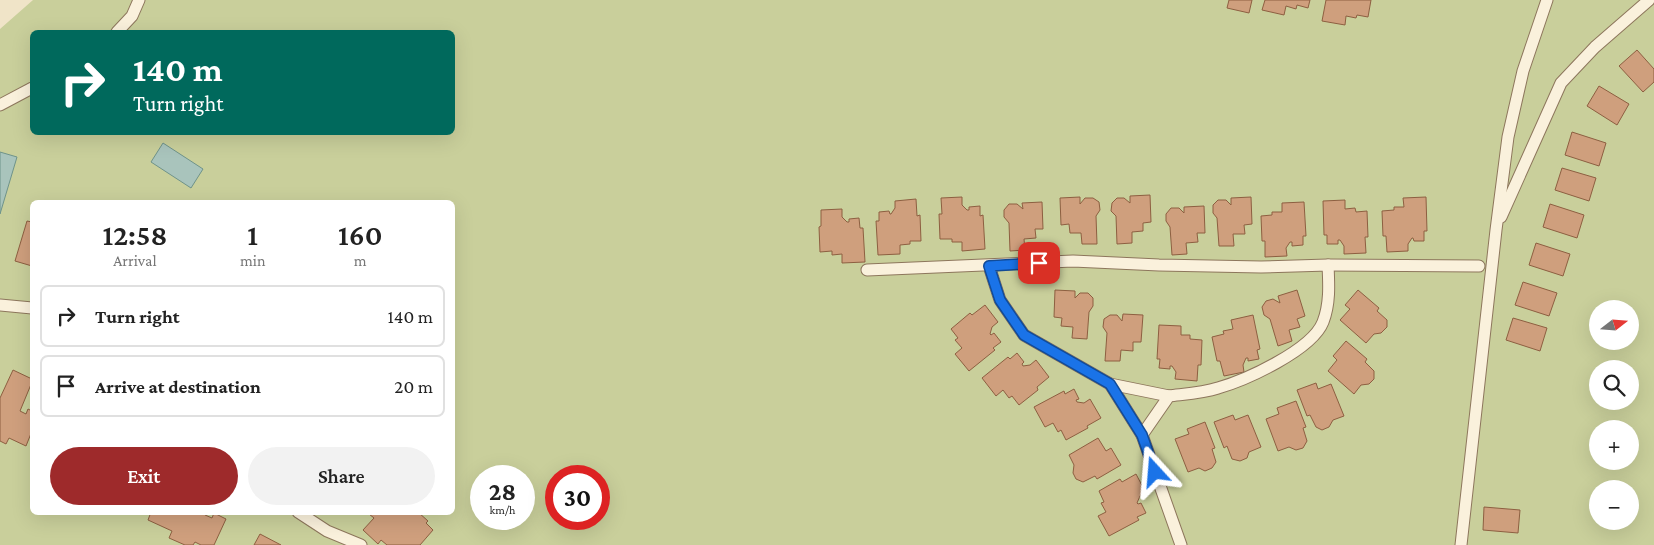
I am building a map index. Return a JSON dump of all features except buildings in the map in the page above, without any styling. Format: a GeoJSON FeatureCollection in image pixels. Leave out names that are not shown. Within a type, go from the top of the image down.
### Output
{"type":"FeatureCollection","features":[{"type":"Feature","properties":{"kind":"street"},"geometry":{"type":"LineString","coordinates":[[120,30],[132,16],[139,0]]}},
{"type":"Feature","properties":{"kind":"street"},"geometry":{"type":"LineString","coordinates":[[1462,545],[1496,230],[1508,137],[1523,72],[1546,0]]}},
{"type":"Feature","properties":{"kind":"street"},"geometry":{"type":"LineString","coordinates":[[1496,230],[1562,83],[1595,47],[1649,0]]}},
{"type":"Feature","properties":{"kind":"street"},"geometry":{"type":"LineString","coordinates":[[0,105],[30,89]]}},
{"type":"Feature","properties":{"kind":"street"},"geometry":{"type":"LineString","coordinates":[[867,270],[1073,261],[1261,267],[1328,265],[1479,266]]}},
{"type":"Feature","properties":{"kind":"street"},"geometry":{"type":"LineString","coordinates":[[989,266],[1000,300],[1024,335],[1110,384],[1169,396],[1218,388],[1268,368],[1303,346],[1322,324],[1329,293],[1328,265]]}},
{"type":"Feature","properties":{"kind":"street"},"geometry":{"type":"LineString","coordinates":[[0,305],[30,308]]}},
{"type":"Feature","properties":{"kind":"street"},"geometry":{"type":"LineString","coordinates":[[1110,384],[1142,435],[1181,545]]}},
{"type":"Feature","properties":{"kind":"street"},"geometry":{"type":"LineString","coordinates":[[1142,435],[1169,396]]}},
{"type":"Feature","properties":{"kind":"street"},"geometry":{"type":"LineString","coordinates":[[303,515],[327,531],[361,545]]}},
{"type":"Feature","properties":{"kind":"green space"},"geometry":{"type":"Polygon","coordinates":[[[33,0],[1654,0],[1654,545],[0,545],[0,29],[33,0]]]}},
{"type":"Feature","properties":{"kind":"water"},"geometry":{"type":"Polygon","coordinates":[[[163,143],[203,169],[191,188],[151,162],[163,143]]]}},
{"type":"Feature","properties":{"kind":"water"},"geometry":{"type":"Polygon","coordinates":[[[0,152],[17,157],[0,214],[0,152]]]}},
{"type":"Feature","properties":{"kind":"route"},"geometry":{"type":"LineString","coordinates":[[1039,263],[989,266],[1000,300],[1024,335],[1110,384],[1142,435],[1155,472]]}}]}
